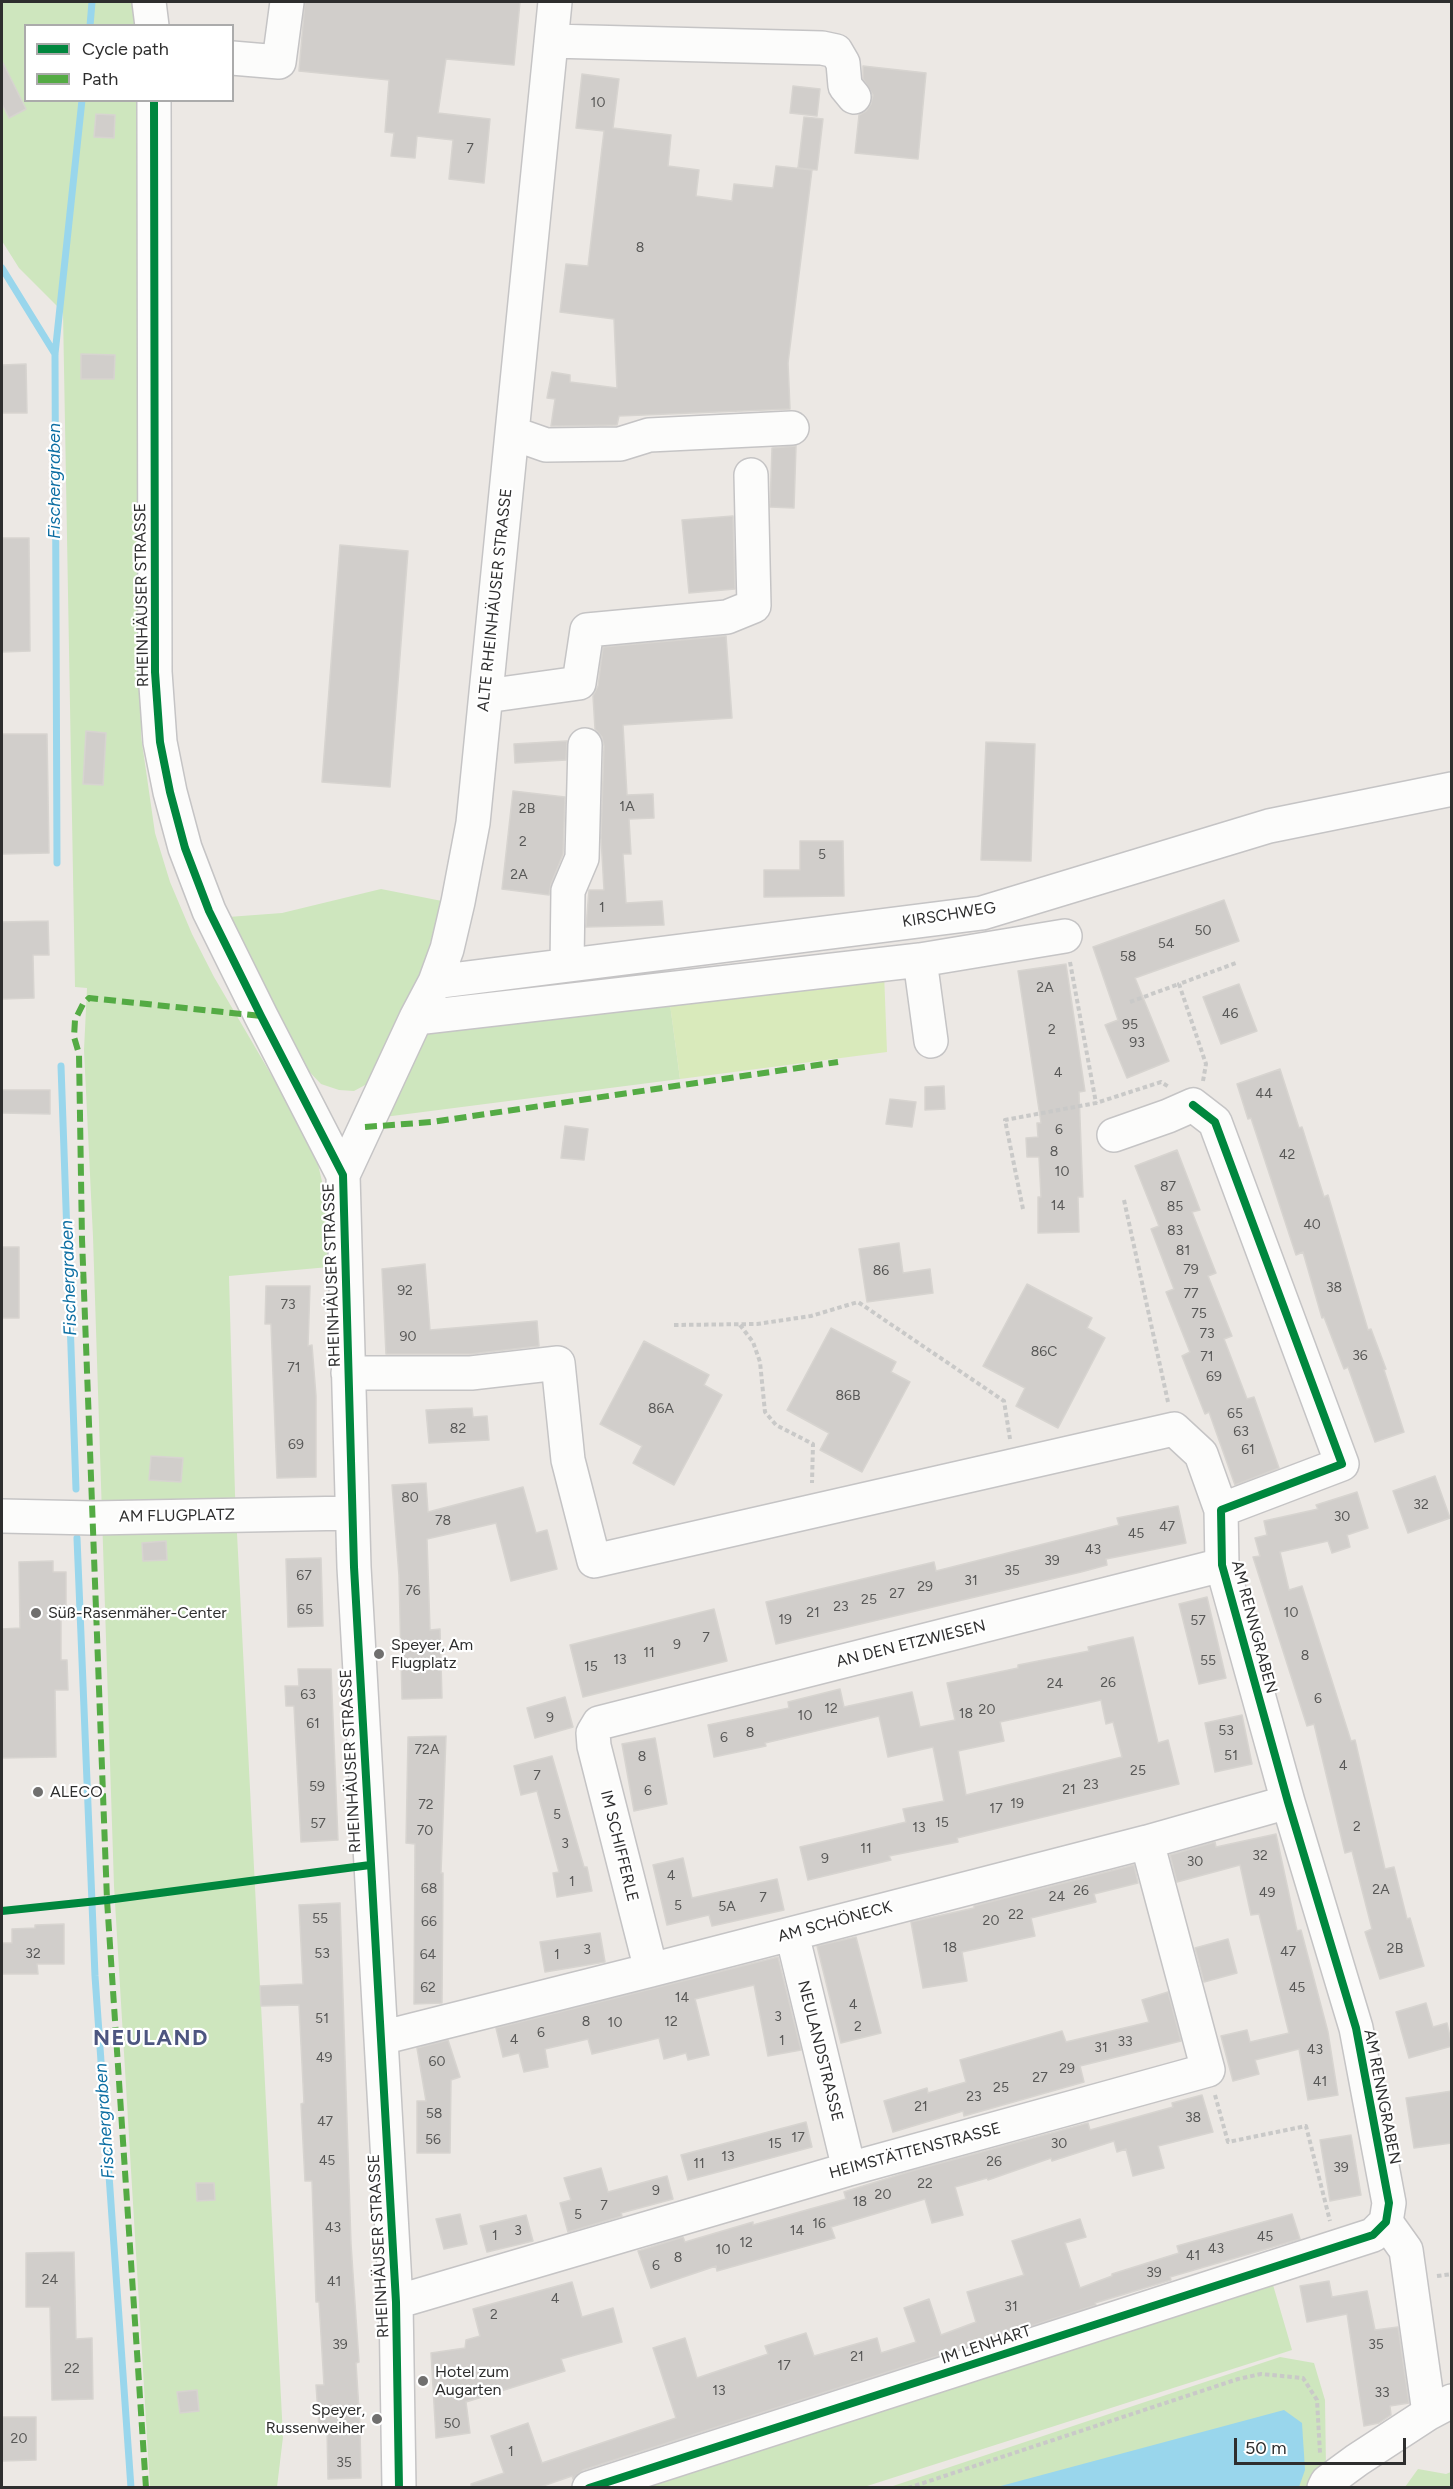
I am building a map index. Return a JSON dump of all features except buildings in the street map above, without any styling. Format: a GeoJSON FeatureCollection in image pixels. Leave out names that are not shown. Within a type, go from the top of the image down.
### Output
{"type":"FeatureCollection","features":[{"type":"Feature","properties":{"kind":"street"},"geometry":{"type":"LineString","coordinates":[[149,2],[152,24]]}},
{"type":"Feature","properties":{"kind":"street"},"geometry":{"type":"LineString","coordinates":[[234,58],[279,62],[286,2]]}},
{"type":"Feature","properties":{"kind":"street","name":"ALTE RHEINHÄUSER STRASSE"},"geometry":{"type":"LineString","coordinates":[[343,1175],[435,981],[447,949],[473,823],[555,2]]}},
{"type":"Feature","properties":{"kind":"street"},"geometry":{"type":"LineString","coordinates":[[551,41],[822,48],[836,51],[843,63],[845,86],[854,97]]}},
{"type":"Feature","properties":{"kind":"street","name":"RHEINHÄUSER STRASSE"},"geometry":{"type":"LineString","coordinates":[[154,102],[155,672],[160,742],[185,848],[209,911],[343,1175],[352,1513],[396,2302],[399,2487]]}},
{"type":"Feature","properties":{"kind":"street"},"geometry":{"type":"LineString","coordinates":[[512,433],[546,445],[620,444],[649,435],[792,428]]}},
{"type":"Feature","properties":{"kind":"street"},"geometry":{"type":"LineString","coordinates":[[486,696],[579,683],[587,630],[727,617],[754,606],[751,475]]}},
{"type":"Feature","properties":{"kind":"street"},"geometry":{"type":"LineString","coordinates":[[567,965],[568,891],[582,858],[585,745]]}},
{"type":"Feature","properties":{"kind":"street","name":"KIRSCHWEG"},"geometry":{"type":"LineString","coordinates":[[435,981],[982,913],[1269,826],[1452,789]]}},
{"type":"Feature","properties":{"kind":"street"},"geometry":{"type":"LineString","coordinates":[[416,1018],[920,960],[1065,936]]}},
{"type":"Feature","properties":{"kind":"street"},"geometry":{"type":"LineString","coordinates":[[920,960],[931,1041]]}},
{"type":"Feature","properties":{"kind":"street"},"geometry":{"type":"LineString","coordinates":[[1114,1135],[1193,1105],[1215,1122],[1342,1464],[1221,1510]]}},
{"type":"Feature","properties":{"kind":"street","name":"RHEINHÄUSER STRASSE"},"geometry":{"type":"LineString","coordinates":[[348,1373],[471,1373],[558,1364],[568,1460],[594,1561],[1174,1429]]}},
{"type":"Feature","properties":{"kind":"street","name":"AM RENNGRABEN"},"geometry":{"type":"LineString","coordinates":[[1174,1429],[1201,1454],[1221,1510],[1222,1564],[1288,1802],[1356,2028],[1389,2203],[1386,2222]]}},
{"type":"Feature","properties":{"kind":"street","name":"AM FLUGPLATZ"},"geometry":{"type":"LineString","coordinates":[[2,1516],[93,1518],[352,1513]]}},
{"type":"Feature","properties":{"kind":"street","name":"AN DEN ETZWIESEN"},"geometry":{"type":"LineString","coordinates":[[599,1723],[1222,1564]]}},
{"type":"Feature","properties":{"kind":"street","name":"IM SCHIFFERLE"},"geometry":{"type":"LineString","coordinates":[[599,1723],[593,1733],[594,1746],[651,1970]]}},
{"type":"Feature","properties":{"kind":"street","name":"AM SCHÖNECK"},"geometry":{"type":"LineString","coordinates":[[381,2038],[1147,1842],[1288,1802]]}},
{"type":"Feature","properties":{"kind":"street"},"geometry":{"type":"LineString","coordinates":[[1147,1842],[1208,2070]]}},
{"type":"Feature","properties":{"kind":"street","name":"NEULANDSTRASSE"},"geometry":{"type":"LineString","coordinates":[[792,1934],[849,2169]]}},
{"type":"Feature","properties":{"kind":"street","name":"HEIMSTÄTTENSTRASSE"},"geometry":{"type":"LineString","coordinates":[[396,2302],[849,2169],[1208,2070]]}},
{"type":"Feature","properties":{"kind":"street"},"geometry":{"type":"LineString","coordinates":[[1326,2485],[1440,2407],[1406,2250],[1386,2222]]}},
{"type":"Feature","properties":{"kind":"street","name":"IM LENHART"},"geometry":{"type":"LineString","coordinates":[[589,2487],[1336,2244],[1373,2235],[1386,2222]]}},
{"type":"Feature","properties":{"kind":"path"},"geometry":{"type":"LineString","coordinates":[[1023,1209],[1005,1120],[1096,1103],[1065,936]]}},
{"type":"Feature","properties":{"kind":"path"},"geometry":{"type":"LineString","coordinates":[[1130,1002],[1236,963]]}},
{"type":"Feature","properties":{"kind":"path"},"geometry":{"type":"LineString","coordinates":[[1179,984],[1206,1064],[1193,1105]]}},
{"type":"Feature","properties":{"kind":"path"},"geometry":{"type":"LineString","coordinates":[[1124,1200],[1174,1429]]}},
{"type":"Feature","properties":{"kind":"path"},"geometry":{"type":"LineString","coordinates":[[674,1326],[740,1324],[811,1316],[858,1302],[1004,1401],[1009,1435]]}},
{"type":"Feature","properties":{"kind":"path"},"geometry":{"type":"LineString","coordinates":[[740,1324],[753,1342],[760,1362],[765,1412],[776,1425],[813,1444],[811,1479]]}},
{"type":"Feature","properties":{"kind":"path"},"geometry":{"type":"LineString","coordinates":[[1208,2070],[1228,2142],[1306,2126],[1336,2244]]}},
{"type":"Feature","properties":{"kind":"path"},"geometry":{"type":"LineString","coordinates":[[908,2487],[1238,2379],[1261,2374],[1304,2378],[1317,2400],[1321,2468],[1326,2485]]}},
{"type":"Feature","properties":{"kind":"green space"},"geometry":{"type":"Polygon","coordinates":[[[2,2],[133,2],[136,24],[24,24],[24,102],[138,102],[142,298],[141,736],[155,833],[170,882],[192,934],[214,977],[303,1129],[317,1160],[324,1190],[329,1267],[229,1276],[235,1494],[283,2437],[277,2487],[150,2487],[114,1886],[93,1237],[84,1050],[87,988],[75,987],[63,312],[19,268],[2,241],[2,2]]]}},
{"type":"Feature","properties":{"kind":"green space"},"geometry":{"type":"Polygon","coordinates":[[[381,889],[442,901],[420,979],[367,1084],[354,1091],[339,1090],[321,1084],[302,1064],[228,917],[282,913],[381,889]]]}},
{"type":"Feature","properties":{"kind":"green space"},"geometry":{"type":"Polygon","coordinates":[[[884,972],[887,1052],[680,1079],[669,997],[884,972]]]}},
{"type":"Feature","properties":{"kind":"green space"},"geometry":{"type":"Polygon","coordinates":[[[669,996],[680,1079],[384,1117],[421,1026],[669,996]]]}},
{"type":"Feature","properties":{"kind":"green space"},"geometry":{"type":"Polygon","coordinates":[[[1271,2278],[1292,2350],[864,2487],[637,2488],[1271,2278]]]}},
{"type":"Feature","properties":{"kind":"green space"},"geometry":{"type":"Polygon","coordinates":[[[1280,2357],[1314,2363],[1325,2400],[1326,2468],[1313,2487],[887,2488],[1280,2357]]]}},
{"type":"Feature","properties":{"kind":"green space"},"geometry":{"type":"Polygon","coordinates":[[[1418,2469],[1446,2474],[1451,2472],[1451,2487],[1405,2487],[1418,2469]]]}},
{"type":"Feature","properties":{"kind":"water"},"geometry":{"type":"Polygon","coordinates":[[[1284,2410],[1302,2423],[1305,2470],[1299,2487],[997,2487],[1284,2410]]]}},
{"type":"Feature","properties":{"kind":"waterway","name":"Fischergraben"},"geometry":{"type":"LineString","coordinates":[[90,24],[92,2]]}},
{"type":"Feature","properties":{"kind":"waterway","name":"Fischergraben"},"geometry":{"type":"LineString","coordinates":[[57,863],[55,354],[82,102]]}},
{"type":"Feature","properties":{"kind":"waterway"},"geometry":{"type":"LineString","coordinates":[[2,268],[55,354]]}},
{"type":"Feature","properties":{"kind":"waterway","name":"Fischergraben"},"geometry":{"type":"LineString","coordinates":[[61,1066],[76,1489]]}},
{"type":"Feature","properties":{"kind":"waterway","name":"Fischergraben"},"geometry":{"type":"LineString","coordinates":[[77,1538],[95,1976],[131,2488]]}},
{"type":"Feature","properties":{"kind":"marked path"},"geometry":{"type":"LineString","coordinates":[[146,2488],[107,1900],[82,1239],[79,1054],[74,1037],[75,1020],[83,1004],[89,998],[261,1016]]}},
{"type":"Feature","properties":{"kind":"marked path"},"geometry":{"type":"LineString","coordinates":[[365,1127],[432,1122],[838,1062]]}},
{"type":"Feature","properties":{"kind":"cycle path"},"geometry":{"type":"LineString","coordinates":[[154,102],[155,672],[160,742],[185,848],[209,911],[343,1175],[354,1567],[396,2302],[399,2488]]}},
{"type":"Feature","properties":{"kind":"cycle path"},"geometry":{"type":"LineString","coordinates":[[589,2488],[1373,2235],[1386,2222],[1389,2203],[1356,2028],[1288,1802],[1222,1565],[1221,1510],[1342,1464],[1215,1122],[1193,1105]]}},
{"type":"Feature","properties":{"kind":"cycle path"},"geometry":{"type":"LineString","coordinates":[[2,1911],[107,1900],[370,1865]]}},
{"type":"Feature","properties":{"kind":"place","name":"Süß-Rasenmäher-Center"},"geometry":{"type":"Point","coordinates":[36,1613]}},
{"type":"Feature","properties":{"kind":"place","name":"Speyer, Am Flugplatz"},"geometry":{"type":"Point","coordinates":[379,1654]}},
{"type":"Feature","properties":{"kind":"place","name":"ALECO"},"geometry":{"type":"Point","coordinates":[38,1792]}},
{"type":"Feature","properties":{"kind":"place","name":"Hotel zum Augarten"},"geometry":{"type":"Point","coordinates":[423,2381]}},
{"type":"Feature","properties":{"kind":"place","name":"Speyer, Russenweiher"},"geometry":{"type":"Point","coordinates":[377,2419]}},
{"type":"Feature","properties":{"kind":"district","name":"NEULAND"},"geometry":{"type":"Point","coordinates":[151,2039]}}]}
